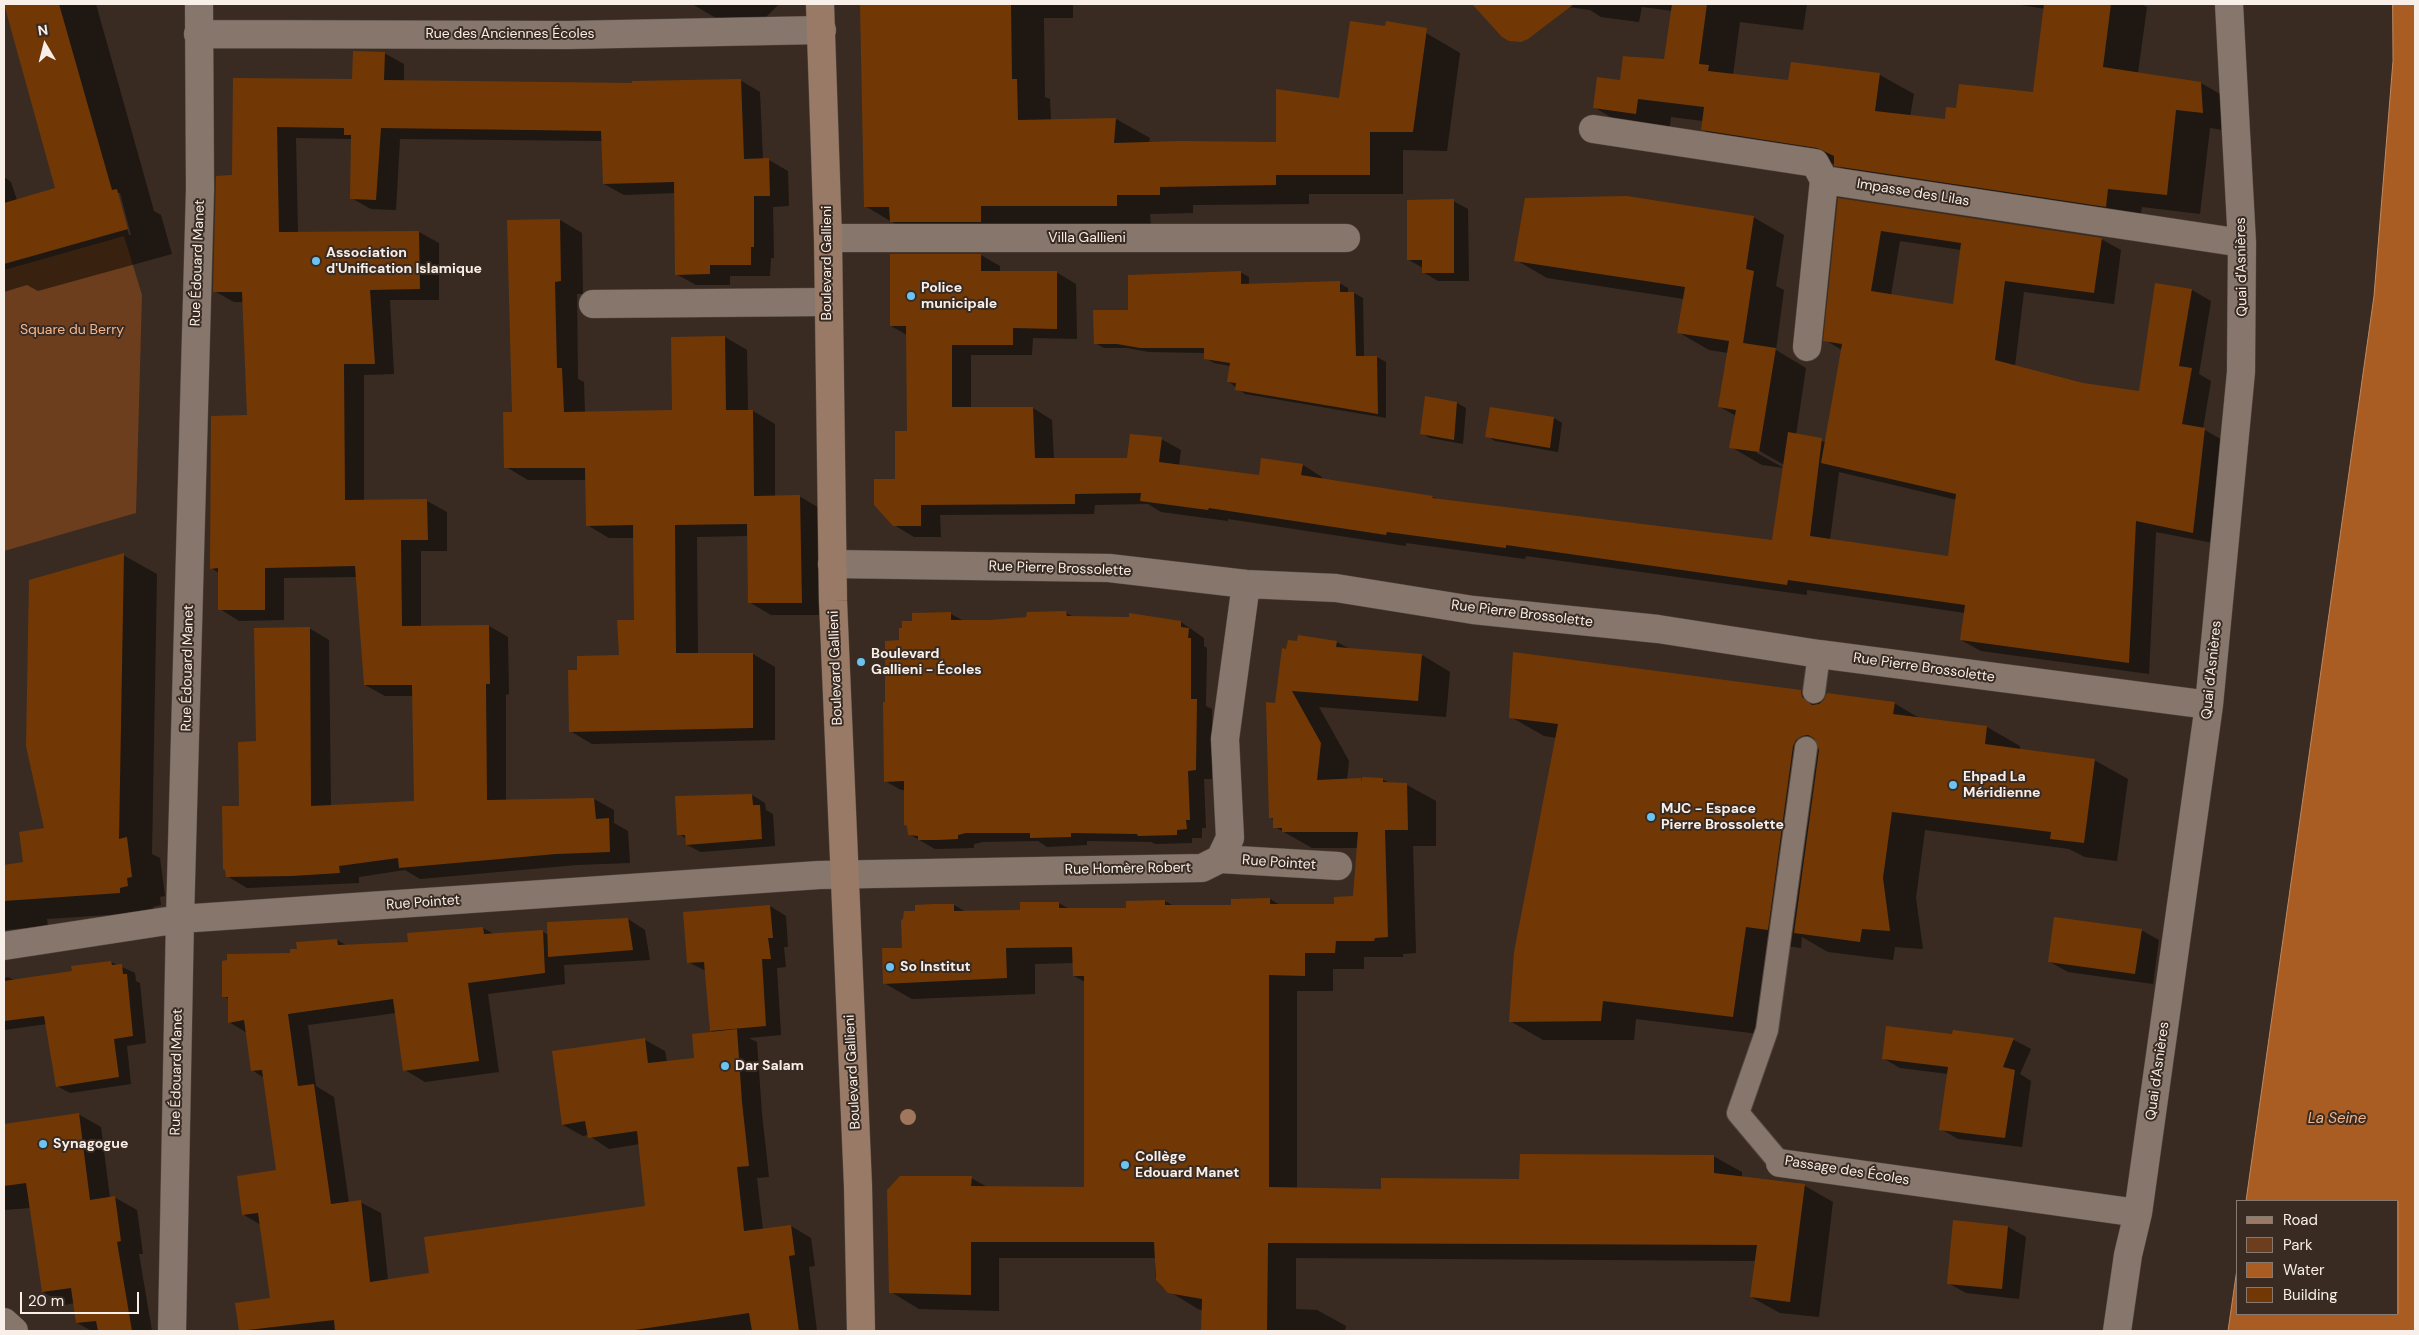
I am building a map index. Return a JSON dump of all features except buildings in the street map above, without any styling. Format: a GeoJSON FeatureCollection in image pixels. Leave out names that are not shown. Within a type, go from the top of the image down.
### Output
{"type":"FeatureCollection","features":[{"type":"Feature","properties":{"kind":"main road","name":"Boulevard Gallieni"},"geometry":{"type":"LineString","coordinates":[[820,4],[828,238],[827,302],[832,564],[858,1186],[861,1331]]}},
{"type":"Feature","properties":{"kind":"street","name":"Rue Édouard Manet"},"geometry":{"type":"LineString","coordinates":[[172,1331],[180,919],[200,189],[199,4]]}},
{"type":"Feature","properties":{"kind":"street","name":"Quai d'Asnières"},"geometry":{"type":"LineString","coordinates":[[2118,1331],[2128,1255],[2138,1213],[2209,705],[2241,372],[2242,243],[2229,4]]}},
{"type":"Feature","properties":{"kind":"street","name":"Rue des Anciennes Écoles"},"geometry":{"type":"LineString","coordinates":[[198,34],[568,35],[822,30]]}},
{"type":"Feature","properties":{"kind":"street"},"geometry":{"type":"LineString","coordinates":[[1593,129],[1815,163],[1824,180],[1807,347]]}},
{"type":"Feature","properties":{"kind":"street","name":"Impasse des Lilas"},"geometry":{"type":"LineString","coordinates":[[1824,180],[2242,243]]}},
{"type":"Feature","properties":{"kind":"street","name":"Villa Gallieni"},"geometry":{"type":"LineString","coordinates":[[828,238],[1346,238]]}},
{"type":"Feature","properties":{"kind":"street"},"geometry":{"type":"LineString","coordinates":[[593,304],[827,302]]}},
{"type":"Feature","properties":{"kind":"street","name":"Rue Pierre Brossolette"},"geometry":{"type":"LineString","coordinates":[[832,564],[1109,568],[1246,584],[1336,588],[1473,610],[1658,630],[1819,654],[2209,705]]}},
{"type":"Feature","properties":{"kind":"street"},"geometry":{"type":"LineString","coordinates":[[1220,859],[1230,838],[1225,739],[1246,584]]}},
{"type":"Feature","properties":{"kind":"street","name":"Rue Pointet"},"geometry":{"type":"LineString","coordinates":[[1220,859],[1338,866]]}},
{"type":"Feature","properties":{"kind":"street","name":"Rue Homère Robert"},"geometry":{"type":"LineString","coordinates":[[844,874],[1202,868],[1220,859]]}},
{"type":"Feature","properties":{"kind":"street","name":"Rue Pointet"},"geometry":{"type":"LineString","coordinates":[[4,946],[180,919],[844,874]]}},
{"type":"Feature","properties":{"kind":"street","name":"Passage des Écoles"},"geometry":{"type":"LineString","coordinates":[[1780,1163],[2138,1213]]}},
{"type":"Feature","properties":{"kind":"street"},"geometry":{"type":"LineString","coordinates":[[4,1322],[14,1331]]}},
{"type":"Feature","properties":{"kind":"lane"},"geometry":{"type":"LineString","coordinates":[[1814,692],[1819,654]]}},
{"type":"Feature","properties":{"kind":"lane","name":"Passage des Écoles"},"geometry":{"type":"LineString","coordinates":[[1780,1163],[1738,1113],[1767,1030],[1806,748]]}},
{"type":"Feature","properties":{"kind":"green space","name":"Square du Berry"},"geometry":{"type":"Polygon","coordinates":[[[124,236],[142,295],[136,513],[4,551],[4,270],[124,236]]]}},
{"type":"Feature","properties":{"kind":"water","name":"La Seine"},"geometry":{"type":"Polygon","coordinates":[[[2393,4],[2415,4],[2415,1331],[2228,1331],[2236,1276],[2236,1315],[2399,1315],[2399,1200],[2246,1200],[2374,296],[2393,61],[2393,4]]]}},
{"type":"Feature","properties":{"kind":"place","name":"Association d'Unification Islamique"},"geometry":{"type":"Point","coordinates":[316,261]}},
{"type":"Feature","properties":{"kind":"place","name":"Police municipale"},"geometry":{"type":"Point","coordinates":[911,296]}},
{"type":"Feature","properties":{"kind":"place","name":"Boulevard Gallieni - Écoles"},"geometry":{"type":"Point","coordinates":[861,662]}},
{"type":"Feature","properties":{"kind":"place","name":"Ehpad La Méridienne"},"geometry":{"type":"Point","coordinates":[1953,785]}},
{"type":"Feature","properties":{"kind":"place","name":"MJC - Espace Pierre Brossolette"},"geometry":{"type":"Point","coordinates":[1651,817]}},
{"type":"Feature","properties":{"kind":"place","name":"So Institut"},"geometry":{"type":"Point","coordinates":[890,967]}},
{"type":"Feature","properties":{"kind":"place","name":"Dar Salam"},"geometry":{"type":"Point","coordinates":[725,1066]}},
{"type":"Feature","properties":{"kind":"place","name":"Synagogue"},"geometry":{"type":"Point","coordinates":[43,1144]}},
{"type":"Feature","properties":{"kind":"place","name":"Collège Edouard Manet"},"geometry":{"type":"Point","coordinates":[1125,1165]}}]}
